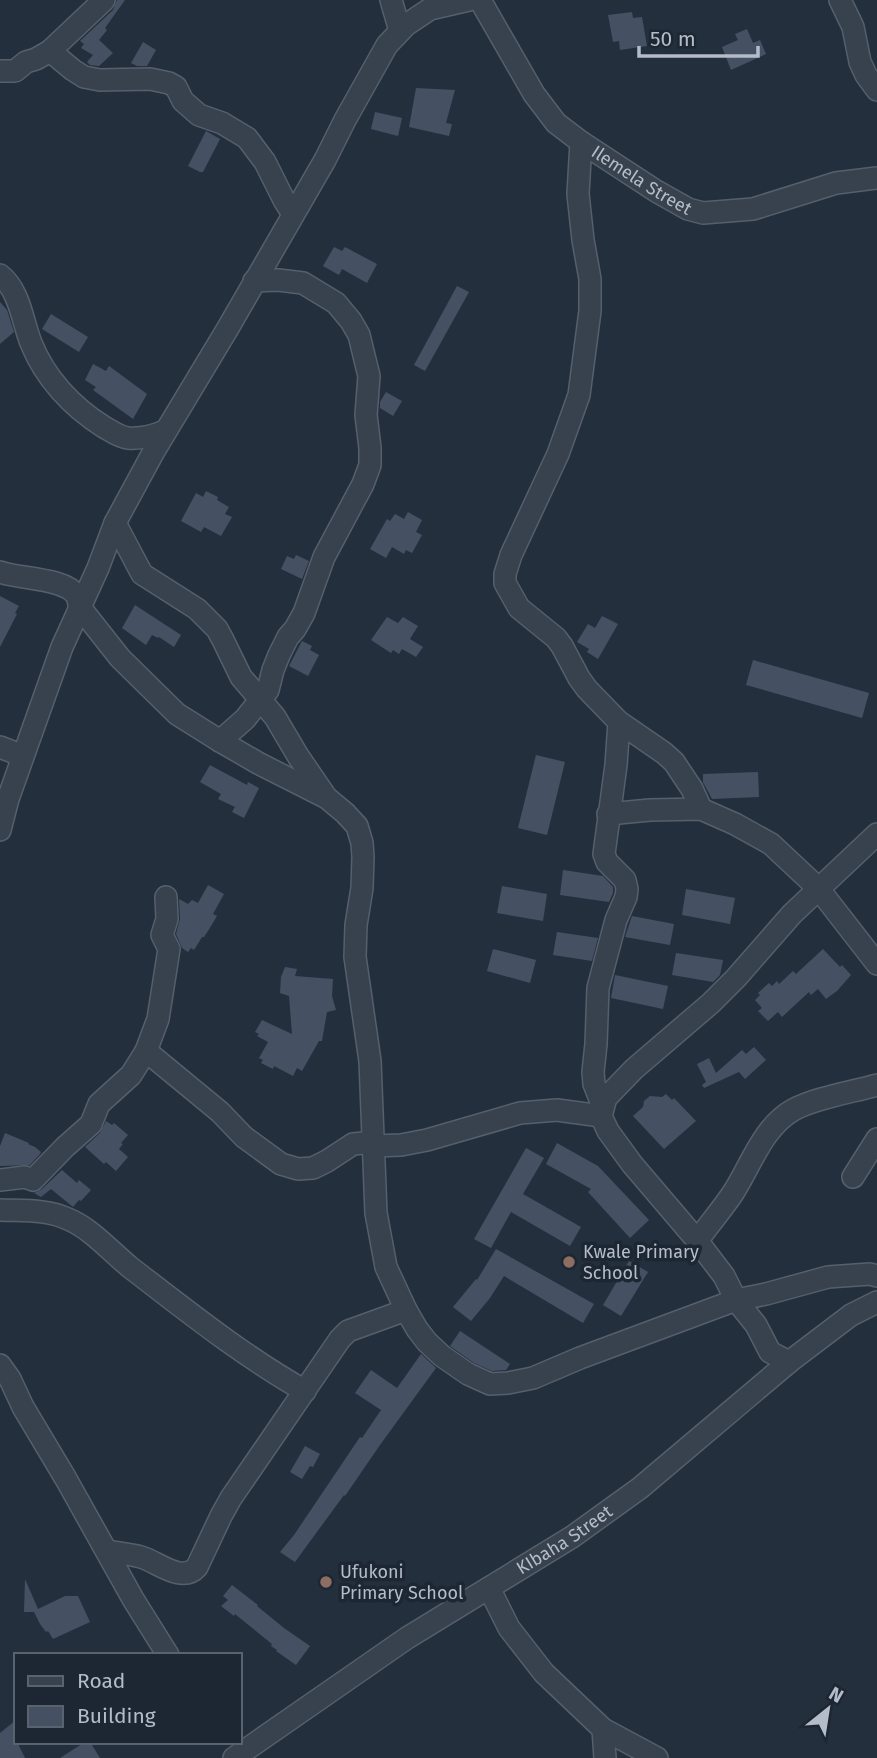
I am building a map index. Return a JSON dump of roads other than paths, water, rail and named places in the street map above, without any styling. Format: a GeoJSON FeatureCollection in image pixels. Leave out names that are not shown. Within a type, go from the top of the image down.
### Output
{"type":"FeatureCollection","features":[{"type":"Feature","properties":{"kind":"street"},"geometry":{"type":"LineString","coordinates":[[0,71],[15,71],[26,62],[50,51],[104,0]]}},
{"type":"Feature","properties":{"kind":"street"},"geometry":{"type":"LineString","coordinates":[[391,0],[400,31]]}},
{"type":"Feature","properties":{"kind":"street"},"geometry":{"type":"LineString","coordinates":[[0,830],[8,799],[62,647],[115,523],[165,432],[325,160],[392,37],[425,4],[469,0]]}},
{"type":"Feature","properties":{"kind":"street","name":"Ilemela Street"},"geometry":{"type":"LineString","coordinates":[[480,0],[534,94],[556,122],[581,142],[688,209],[703,213],[753,209],[836,183],[877,178]]}},
{"type":"Feature","properties":{"kind":"street"},"geometry":{"type":"LineString","coordinates":[[840,0],[853,27],[860,62],[877,90]]}},
{"type":"Feature","properties":{"kind":"street"},"geometry":{"type":"LineString","coordinates":[[50,51],[84,77],[100,80],[150,79],[176,87],[183,101],[199,115],[222,123],[247,138],[265,162],[293,214]]}},
{"type":"Feature","properties":{"kind":"street"},"geometry":{"type":"LineString","coordinates":[[581,142],[578,194],[590,279],[590,311],[579,395],[558,454],[511,555],[505,583],[519,608],[556,638],[579,678],[619,722],[674,762],[692,789],[701,809]]}},
{"type":"Feature","properties":{"kind":"street"},"geometry":{"type":"LineString","coordinates":[[0,275],[18,302],[31,345],[43,366],[70,401],[103,426],[126,438],[151,437],[165,432]]}},
{"type":"Feature","properties":{"kind":"street"},"geometry":{"type":"LineString","coordinates":[[220,741],[245,719],[268,690],[273,670],[288,637],[304,613],[324,556],[363,484],[370,465],[366,415],[369,376],[359,335],[351,321],[336,303],[303,283],[254,281]]}},
{"type":"Feature","properties":{"kind":"street"},"geometry":{"type":"LineString","coordinates":[[115,523],[142,574],[208,619],[223,640],[241,677],[275,717],[327,798],[357,826],[362,843],[362,888],[356,925],[355,957],[370,1061],[379,1236],[386,1267],[406,1310],[427,1342],[468,1374],[490,1384],[508,1383],[533,1378],[736,1300],[828,1277],[877,1276]]}},
{"type":"Feature","properties":{"kind":"street"},"geometry":{"type":"LineString","coordinates":[[0,572],[51,582],[70,589],[78,596],[79,606],[120,658],[177,714],[258,763],[327,798]]}},
{"type":"Feature","properties":{"kind":"street"},"geometry":{"type":"LineString","coordinates":[[619,722],[604,854],[607,862],[625,880],[627,889],[598,988],[594,1084],[608,1131],[724,1276],[736,1300],[756,1325],[770,1352],[789,1362]]}},
{"type":"Feature","properties":{"kind":"street"},"geometry":{"type":"LineString","coordinates":[[0,747],[23,756]]}},
{"type":"Feature","properties":{"kind":"street"},"geometry":{"type":"LineString","coordinates":[[608,814],[701,809],[771,844],[818,888],[877,964]]}},
{"type":"Feature","properties":{"kind":"street"},"geometry":{"type":"LineString","coordinates":[[602,1112],[606,1098],[634,1069],[711,1003],[792,914],[877,834]]}},
{"type":"Feature","properties":{"kind":"street"},"geometry":{"type":"LineString","coordinates":[[0,1180],[25,1177],[33,1180],[91,1124],[99,1104],[131,1075],[146,1051],[158,1019],[169,949],[162,935],[167,919],[166,897]]}},
{"type":"Feature","properties":{"kind":"street"},"geometry":{"type":"LineString","coordinates":[[146,1051],[220,1112],[244,1137],[281,1164],[298,1169],[313,1168],[353,1144],[401,1145],[520,1113],[542,1110],[602,1112]]}},
{"type":"Feature","properties":{"kind":"street"},"geometry":{"type":"LineString","coordinates":[[700,1237],[733,1192],[762,1141],[791,1111],[822,1099],[877,1085]]}},
{"type":"Feature","properties":{"kind":"street"},"geometry":{"type":"LineString","coordinates":[[853,1177],[877,1139]]}},
{"type":"Feature","properties":{"kind":"street"},"geometry":{"type":"LineString","coordinates":[[0,1210],[52,1213],[69,1219],[209,1327],[270,1371],[305,1391]]}},
{"type":"Feature","properties":{"kind":"street","name":"KIbaha Street"},"geometry":{"type":"LineString","coordinates":[[234,1752],[407,1638],[572,1537],[640,1488],[789,1362],[851,1315],[877,1302]]}},
{"type":"Feature","properties":{"kind":"street"},"geometry":{"type":"LineString","coordinates":[[107,1551],[140,1557],[175,1572],[192,1573],[231,1498],[341,1339],[348,1331],[406,1310]]}},
{"type":"Feature","properties":{"kind":"street"},"geometry":{"type":"LineString","coordinates":[[0,1365],[133,1600],[167,1653]]}},
{"type":"Feature","properties":{"kind":"street"},"geometry":{"type":"LineString","coordinates":[[489,1588],[509,1628],[544,1673],[603,1729],[657,1758]]}},
{"type":"Feature","properties":{"kind":"street"},"geometry":{"type":"LineString","coordinates":[[603,1729],[605,1758]]}},
{"type":"Feature","properties":{"kind":"place","name":"Kwale Primary School"},"geometry":{"type":"Point","coordinates":[569,1262]}},
{"type":"Feature","properties":{"kind":"place","name":"Ufukoni Primary School"},"geometry":{"type":"Point","coordinates":[326,1582]}}]}
